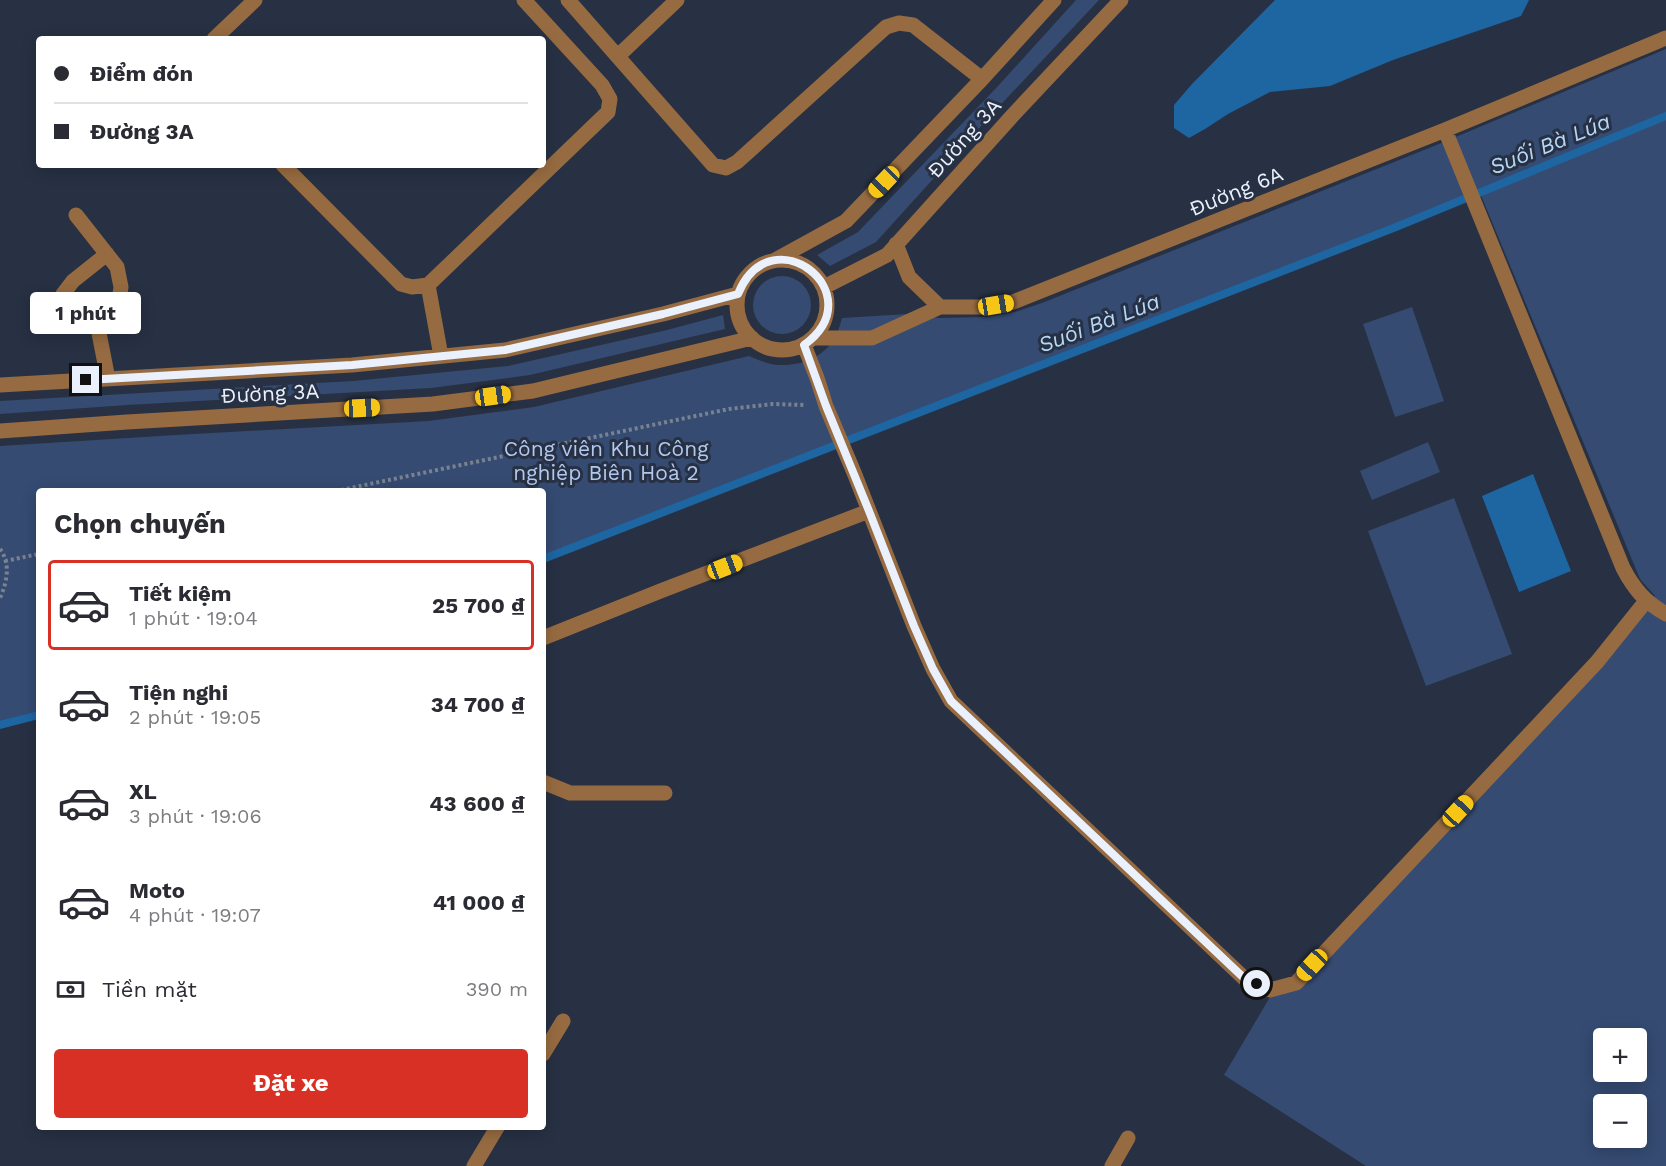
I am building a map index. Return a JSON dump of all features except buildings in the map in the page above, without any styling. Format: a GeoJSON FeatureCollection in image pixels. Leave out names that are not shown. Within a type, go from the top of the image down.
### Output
{"type":"FeatureCollection","features":[{"type":"Feature","properties":{"kind":"street"},"geometry":{"type":"LineString","coordinates":[[217,36],[255,0]]}},
{"type":"Feature","properties":{"kind":"street"},"geometry":{"type":"LineString","coordinates":[[286,168],[401,284],[412,287],[428,285],[608,112],[610,99],[602,85],[524,0]]}},
{"type":"Feature","properties":{"kind":"street"},"geometry":{"type":"LineString","coordinates":[[568,0],[713,165],[726,168],[737,162],[886,27],[899,23],[913,25],[982,79]]}},
{"type":"Feature","properties":{"kind":"street"},"geometry":{"type":"LineString","coordinates":[[618,56],[677,0]]}},
{"type":"Feature","properties":{"kind":"street","name":"Đường 3A"},"geometry":{"type":"LineString","coordinates":[[775,260],[846,221],[1054,0]]}},
{"type":"Feature","properties":{"kind":"street","name":"Đường 3A"},"geometry":{"type":"LineString","coordinates":[[824,287],[887,255],[1013,115],[1121,0]]}},
{"type":"Feature","properties":{"kind":"street","name":"Đường 6A"},"geometry":{"type":"LineString","coordinates":[[808,342],[872,338],[940,307],[983,307],[1013,302],[1031,296],[1445,130],[1666,38]]}},
{"type":"Feature","properties":{"kind":"street"},"geometry":{"type":"LineString","coordinates":[[1445,130],[1623,568],[1632,585],[1646,600],[1666,614]]}},
{"type":"Feature","properties":{"kind":"street"},"geometry":{"type":"LineString","coordinates":[[76,215],[117,267],[121,287],[119,301],[112,313],[98,328]]}},
{"type":"Feature","properties":{"kind":"street"},"geometry":{"type":"LineString","coordinates":[[896,244],[909,277],[940,307]]}},
{"type":"Feature","properties":{"kind":"street"},"geometry":{"type":"LineString","coordinates":[[98,328],[74,322],[63,294],[72,281],[107,254]]}},
{"type":"Feature","properties":{"kind":"street"},"geometry":{"type":"LineString","coordinates":[[775,260],[790,260],[805,265],[824,287],[828,309],[825,321],[808,342],[791,350],[777,350],[763,346],[744,329],[739,318],[738,294],[743,282],[762,264],[775,260]]}},
{"type":"Feature","properties":{"kind":"street"},"geometry":{"type":"LineString","coordinates":[[428,285],[441,356]]}},
{"type":"Feature","properties":{"kind":"street","name":"Đường 3A"},"geometry":{"type":"LineString","coordinates":[[0,385],[352,365],[505,350],[663,314],[738,294]]}},
{"type":"Feature","properties":{"kind":"street"},"geometry":{"type":"LineString","coordinates":[[98,328],[108,379]]}},
{"type":"Feature","properties":{"kind":"street","name":"Đường 3A"},"geometry":{"type":"LineString","coordinates":[[0,431],[433,404],[533,391],[752,338]]}},
{"type":"Feature","properties":{"kind":"street"},"geometry":{"type":"LineString","coordinates":[[808,342],[826,406],[918,637],[951,701],[1245,979],[1270,990],[1296,982],[1597,662],[1646,600]]}},
{"type":"Feature","properties":{"kind":"street"},"geometry":{"type":"LineString","coordinates":[[546,637],[869,511]]}},
{"type":"Feature","properties":{"kind":"street"},"geometry":{"type":"LineString","coordinates":[[546,783],[570,793],[665,793]]}},
{"type":"Feature","properties":{"kind":"street"},"geometry":{"type":"LineString","coordinates":[[546,1049],[564,1021]]}},
{"type":"Feature","properties":{"kind":"street"},"geometry":{"type":"LineString","coordinates":[[474,1166],[496,1130]]}},
{"type":"Feature","properties":{"kind":"street"},"geometry":{"type":"LineString","coordinates":[[1112,1166],[1128,1138]]}},
{"type":"Feature","properties":{"kind":"path"},"geometry":{"type":"LineString","coordinates":[[350,488],[729,409],[773,404],[826,406]]}},
{"type":"Feature","properties":{"kind":"path"},"geometry":{"type":"LineString","coordinates":[[0,549],[4,554],[7,570],[6,586],[0,598]]}},
{"type":"Feature","properties":{"kind":"path"},"geometry":{"type":"LineString","coordinates":[[5,561],[36,555]]}},
{"type":"Feature","properties":{"kind":"green space"},"geometry":{"type":"Polygon","coordinates":[[[1076,0],[1099,0],[876,242],[830,266],[817,255],[858,232],[998,86],[1076,0]]]}},
{"type":"Feature","properties":{"kind":"green space"},"geometry":{"type":"Polygon","coordinates":[[[1666,49],[1666,1166],[1366,1166],[1224,1075],[1270,997],[1300,989],[1645,612],[1655,596],[1640,579],[1480,193],[848,441],[815,357],[833,341],[842,318],[907,314],[939,318],[986,317],[1015,312],[1439,144],[1666,49]]]}},
{"type":"Feature","properties":{"kind":"green space"},"geometry":{"type":"Polygon","coordinates":[[[782,276],[793,278],[806,289],[811,305],[809,316],[798,329],[782,334],[771,332],[758,321],[753,305],[755,294],[766,281],[782,276]]]}},
{"type":"Feature","properties":{"kind":"green space"},"geometry":{"type":"Polygon","coordinates":[[[1412,307],[1444,401],[1395,417],[1363,324],[1412,307]]]}},
{"type":"Feature","properties":{"kind":"green space"},"geometry":{"type":"Polygon","coordinates":[[[723,315],[725,329],[530,375],[431,388],[0,414],[0,401],[353,381],[508,366],[723,315]]]}},
{"type":"Feature","properties":{"kind":"green space","name":"Công viên Khu Công nghiệp Biên Hoà 2"},"geometry":{"type":"Polygon","coordinates":[[[749,356],[775,365],[804,362],[836,446],[546,558],[546,488],[36,488],[36,716],[0,725],[0,446],[428,421],[534,407],[749,356]]]}},
{"type":"Feature","properties":{"kind":"green space"},"geometry":{"type":"Polygon","coordinates":[[[1428,442],[1440,472],[1372,500],[1360,471],[1428,442]]]}},
{"type":"Feature","properties":{"kind":"green space"},"geometry":{"type":"Polygon","coordinates":[[[1454,498],[1512,654],[1426,686],[1368,531],[1454,498]]]}},
{"type":"Feature","properties":{"kind":"shaded area"},"geometry":{"type":"Polygon","coordinates":[[[1275,0],[1529,0],[1521,16],[1393,60],[1330,86],[1270,92],[1189,138],[1174,128],[1174,105],[1275,0]]]}},
{"type":"Feature","properties":{"kind":"shaded area"},"geometry":{"type":"Polygon","coordinates":[[[1533,474],[1571,571],[1519,592],[1482,496],[1533,474]]]}},
{"type":"Feature","properties":{"kind":"waterway","name":"Suối Bà Lúa"},"geometry":{"type":"LineString","coordinates":[[546,558],[1396,227],[1666,116]]}},
{"type":"Feature","properties":{"kind":"waterway","name":"Suối Bà Lúa"},"geometry":{"type":"LineString","coordinates":[[0,725],[36,716]]}},
{"type":"Feature","properties":{"kind":"route"},"geometry":{"type":"LineString","coordinates":[[86,380],[352,365],[505,350],[663,314],[738,294],[743,282],[751,272],[762,264],[775,260],[790,260],[805,265],[824,287],[828,309],[820,330],[804,345],[914,626],[933,669],[951,701],[1245,979],[1257,984]]}}]}
